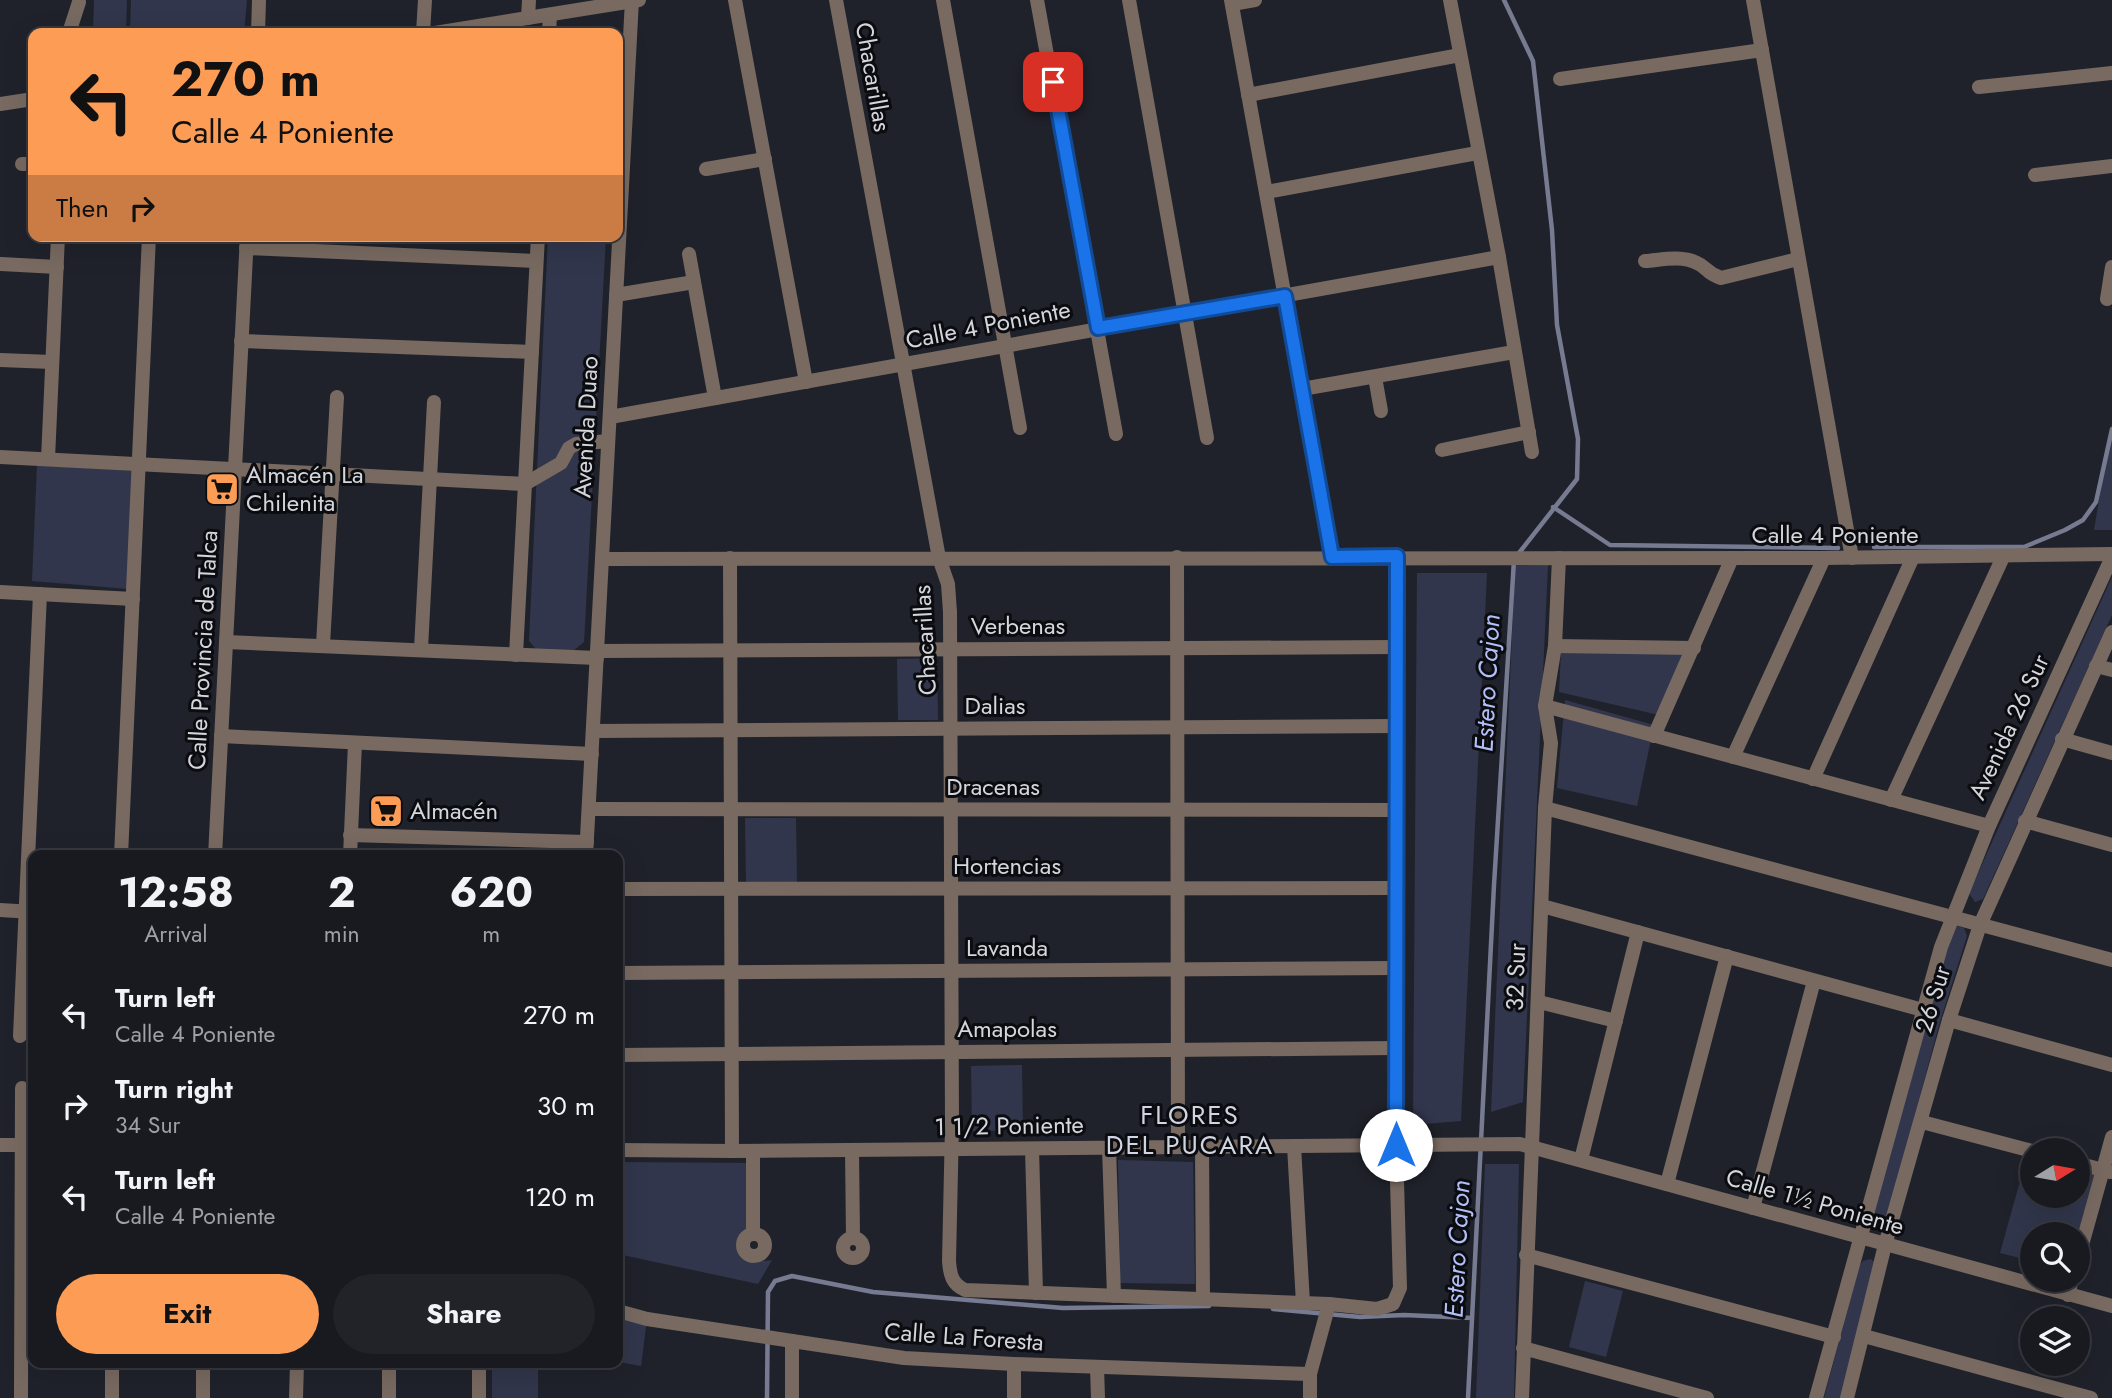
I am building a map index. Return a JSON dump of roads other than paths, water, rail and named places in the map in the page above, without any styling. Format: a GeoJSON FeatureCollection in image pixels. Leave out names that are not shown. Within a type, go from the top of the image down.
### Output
{"type":"FeatureCollection","features":[{"type":"Feature","properties":{"kind":"street"},"geometry":{"type":"LineString","coordinates":[[258,28],[260,0]]}},
{"type":"Feature","properties":{"kind":"street"},"geometry":{"type":"LineString","coordinates":[[423,28],[425,0]]}},
{"type":"Feature","properties":{"kind":"street"},"geometry":{"type":"LineString","coordinates":[[528,18],[529,0]]}},
{"type":"Feature","properties":{"kind":"street"},"geometry":{"type":"LineString","coordinates":[[476,28],[634,0]]}},
{"type":"Feature","properties":{"kind":"street","name":"Avenida Duao"},"geometry":{"type":"LineString","coordinates":[[623,180],[634,0]]}},
{"type":"Feature","properties":{"kind":"street"},"geometry":{"type":"LineString","coordinates":[[735,0],[806,382]]}},
{"type":"Feature","properties":{"kind":"street","name":"Chacarillas"},"geometry":{"type":"LineString","coordinates":[[835,0],[939,558],[948,584],[951,729],[950,1273],[957,1286],[965,1290],[1036,1293]]}},
{"type":"Feature","properties":{"kind":"street"},"geometry":{"type":"LineString","coordinates":[[943,0],[1020,428]]}},
{"type":"Feature","properties":{"kind":"street"},"geometry":{"type":"LineString","coordinates":[[1037,0],[1116,434]]}},
{"type":"Feature","properties":{"kind":"street"},"geometry":{"type":"LineString","coordinates":[[1129,0],[1207,438]]}},
{"type":"Feature","properties":{"kind":"street"},"geometry":{"type":"LineString","coordinates":[[1255,0],[1231,2],[1332,557]]}},
{"type":"Feature","properties":{"kind":"street"},"geometry":{"type":"LineString","coordinates":[[1450,0],[1477,153],[1499,257],[1532,453]]}},
{"type":"Feature","properties":{"kind":"street"},"geometry":{"type":"LineString","coordinates":[[1754,0],[1852,558]]}},
{"type":"Feature","properties":{"kind":"street"},"geometry":{"type":"LineString","coordinates":[[71,28],[79,2]]}},
{"type":"Feature","properties":{"kind":"street"},"geometry":{"type":"LineString","coordinates":[[549,28],[550,15]]}},
{"type":"Feature","properties":{"kind":"street"},"geometry":{"type":"LineString","coordinates":[[1560,79],[1762,50]]}},
{"type":"Feature","properties":{"kind":"street"},"geometry":{"type":"LineString","coordinates":[[1248,95],[1460,55]]}},
{"type":"Feature","properties":{"kind":"street"},"geometry":{"type":"LineString","coordinates":[[1979,87],[2112,73]]}},
{"type":"Feature","properties":{"kind":"street"},"geometry":{"type":"LineString","coordinates":[[4,103],[28,100]]}},
{"type":"Feature","properties":{"kind":"street"},"geometry":{"type":"LineString","coordinates":[[1266,192],[1477,153]]}},
{"type":"Feature","properties":{"kind":"street"},"geometry":{"type":"LineString","coordinates":[[706,169],[765,159]]}},
{"type":"Feature","properties":{"kind":"street"},"geometry":{"type":"LineString","coordinates":[[2035,175],[2112,166]]}},
{"type":"Feature","properties":{"kind":"street"},"geometry":{"type":"LineString","coordinates":[[48,459],[58,242]]}},
{"type":"Feature","properties":{"kind":"street"},"geometry":{"type":"LineString","coordinates":[[121,850],[149,242]]}},
{"type":"Feature","properties":{"kind":"street"},"geometry":{"type":"LineString","coordinates":[[247,242],[536,261]]}},
{"type":"Feature","properties":{"kind":"street","name":"Calle Provincia de Talca"},"geometry":{"type":"LineString","coordinates":[[215,850],[247,242]]}},
{"type":"Feature","properties":{"kind":"street"},"geometry":{"type":"LineString","coordinates":[[516,655],[538,242]]}},
{"type":"Feature","properties":{"kind":"street","name":"Avenida Duao"},"geometry":{"type":"LineString","coordinates":[[587,849],[619,242]]}},
{"type":"Feature","properties":{"kind":"street"},"geometry":{"type":"LineString","coordinates":[[689,254],[715,398]]}},
{"type":"Feature","properties":{"kind":"street","name":"Calle 4 Poniente"},"geometry":{"type":"LineString","coordinates":[[610,417],[1499,257]]}},
{"type":"Feature","properties":{"kind":"street"},"geometry":{"type":"LineString","coordinates":[[1645,261],[1678,258],[1688,260],[1699,263],[1709,274],[1721,278],[1798,259]]}},
{"type":"Feature","properties":{"kind":"street"},"geometry":{"type":"LineString","coordinates":[[1,264],[57,267]]}},
{"type":"Feature","properties":{"kind":"street"},"geometry":{"type":"LineString","coordinates":[[2107,299],[2112,267]]}},
{"type":"Feature","properties":{"kind":"street"},"geometry":{"type":"LineString","coordinates":[[616,295],[694,282]]}},
{"type":"Feature","properties":{"kind":"street"},"geometry":{"type":"LineString","coordinates":[[242,341],[532,352]]}},
{"type":"Feature","properties":{"kind":"street"},"geometry":{"type":"LineString","coordinates":[[1302,389],[1514,352]]}},
{"type":"Feature","properties":{"kind":"street"},"geometry":{"type":"LineString","coordinates":[[0,360],[52,362]]}},
{"type":"Feature","properties":{"kind":"street"},"geometry":{"type":"LineString","coordinates":[[1375,377],[1381,411]]}},
{"type":"Feature","properties":{"kind":"street"},"geometry":{"type":"LineString","coordinates":[[323,645],[337,397]]}},
{"type":"Feature","properties":{"kind":"street"},"geometry":{"type":"LineString","coordinates":[[421,649],[435,402]]}},
{"type":"Feature","properties":{"kind":"street"},"geometry":{"type":"LineString","coordinates":[[1442,450],[1528,432]]}},
{"type":"Feature","properties":{"kind":"street"},"geometry":{"type":"LineString","coordinates":[[0,457],[333,472],[525,484],[561,463],[569,448],[576,444],[608,441]]}},
{"type":"Feature","properties":{"kind":"street"},"geometry":{"type":"LineString","coordinates":[[602,559],[1397,556],[1396,1145],[1400,1288],[1393,1304],[1377,1309],[1203,1298],[1036,1293],[1032,1149]]}},
{"type":"Feature","properties":{"kind":"street","name":"Calle 4 Poniente"},"geometry":{"type":"LineString","coordinates":[[1397,556],[2112,556]]}},
{"type":"Feature","properties":{"kind":"street"},"geometry":{"type":"LineString","coordinates":[[1891,800],[2003,556]]}},
{"type":"Feature","properties":{"kind":"street","name":"Avenida 26 Sur"},"geometry":{"type":"LineString","coordinates":[[1951,917],[1989,826],[2112,556]]}},
{"type":"Feature","properties":{"kind":"street"},"geometry":{"type":"LineString","coordinates":[[1177,557],[1178,1147]]}},
{"type":"Feature","properties":{"kind":"street"},"geometry":{"type":"LineString","coordinates":[[1813,779],[1913,557]]}},
{"type":"Feature","properties":{"kind":"street"},"geometry":{"type":"LineString","coordinates":[[730,558],[732,1151]]}},
{"type":"Feature","properties":{"kind":"street","name":"32 Sur"},"geometry":{"type":"LineString","coordinates":[[1522,1398],[1545,808],[1550,743],[1545,706],[1555,646],[1559,558]]}},
{"type":"Feature","properties":{"kind":"street"},"geometry":{"type":"LineString","coordinates":[[1654,736],[1732,558]]}},
{"type":"Feature","properties":{"kind":"street"},"geometry":{"type":"LineString","coordinates":[[1733,757],[1824,558]]}},
{"type":"Feature","properties":{"kind":"street"},"geometry":{"type":"LineString","coordinates":[[0,592],[132,599]]}},
{"type":"Feature","properties":{"kind":"street"},"geometry":{"type":"LineString","coordinates":[[32,850],[40,594]]}},
{"type":"Feature","properties":{"kind":"street","name":"26 Sur"},"geometry":{"type":"LineString","coordinates":[[1847,1398],[1885,1245],[1949,1020],[1980,925],[2112,632]]}},
{"type":"Feature","properties":{"kind":"street","name":"Verbenas"},"geometry":{"type":"LineString","coordinates":[[226,642],[516,655],[730,650],[1397,647]]}},
{"type":"Feature","properties":{"kind":"street"},"geometry":{"type":"LineString","coordinates":[[1555,646],[1694,648]]}},
{"type":"Feature","properties":{"kind":"street"},"geometry":{"type":"LineString","coordinates":[[2096,666],[2112,670]]}},
{"type":"Feature","properties":{"kind":"street"},"geometry":{"type":"LineString","coordinates":[[1545,706],[1989,826]]}},
{"type":"Feature","properties":{"kind":"street","name":"Dalias"},"geometry":{"type":"LineString","coordinates":[[593,731],[1397,726]]}},
{"type":"Feature","properties":{"kind":"street"},"geometry":{"type":"LineString","coordinates":[[221,736],[592,754]]}},
{"type":"Feature","properties":{"kind":"street"},"geometry":{"type":"LineString","coordinates":[[2062,739],[2112,753]]}},
{"type":"Feature","properties":{"kind":"street"},"geometry":{"type":"LineString","coordinates":[[350,850],[355,743]]}},
{"type":"Feature","properties":{"kind":"street"},"geometry":{"type":"LineString","coordinates":[[1545,808],[2112,960]]}},
{"type":"Feature","properties":{"kind":"street","name":"Dracenas"},"geometry":{"type":"LineString","coordinates":[[589,809],[1397,810]]}},
{"type":"Feature","properties":{"kind":"street"},"geometry":{"type":"LineString","coordinates":[[2025,821],[2112,845]]}},
{"type":"Feature","properties":{"kind":"street"},"geometry":{"type":"LineString","coordinates":[[350,835],[587,849]]}},
{"type":"Feature","properties":{"kind":"street","name":"Hortencias"},"geometry":{"type":"LineString","coordinates":[[623,889],[1397,888]]}},
{"type":"Feature","properties":{"kind":"street"},"geometry":{"type":"LineString","coordinates":[[1542,906],[1923,1010]]}},
{"type":"Feature","properties":{"kind":"street"},"geometry":{"type":"LineString","coordinates":[[0,910],[28,911]]}},
{"type":"Feature","properties":{"kind":"street","name":"26 Sur"},"geometry":{"type":"LineString","coordinates":[[1816,1398],[1932,972],[1951,917]]}},
{"type":"Feature","properties":{"kind":"street"},"geometry":{"type":"LineString","coordinates":[[1581,1160],[1638,932]]}},
{"type":"Feature","properties":{"kind":"street"},"geometry":{"type":"LineString","coordinates":[[20,1036],[28,936]]}},
{"type":"Feature","properties":{"kind":"street"},"geometry":{"type":"LineString","coordinates":[[1667,1184],[1727,956]]}},
{"type":"Feature","properties":{"kind":"street","name":"Lavanda"},"geometry":{"type":"LineString","coordinates":[[623,973],[1396,968]]}},
{"type":"Feature","properties":{"kind":"street"},"geometry":{"type":"LineString","coordinates":[[1753,1208],[1814,981]]}},
{"type":"Feature","properties":{"kind":"street"},"geometry":{"type":"LineString","coordinates":[[1539,1002],[1616,1021]]}},
{"type":"Feature","properties":{"kind":"street"},"geometry":{"type":"LineString","coordinates":[[1949,1020],[2112,1065]]}},
{"type":"Feature","properties":{"kind":"street","name":"Amapolas"},"geometry":{"type":"LineString","coordinates":[[623,1055],[1396,1048]]}},
{"type":"Feature","properties":{"kind":"street"},"geometry":{"type":"LineString","coordinates":[[21,1398],[28,1145],[22,1088]]}},
{"type":"Feature","properties":{"kind":"street"},"geometry":{"type":"LineString","coordinates":[[1922,1122],[2020,1148]]}},
{"type":"Feature","properties":{"kind":"street"},"geometry":{"type":"LineString","coordinates":[[2090,1224],[2108,1171],[2112,1137]]}},
{"type":"Feature","properties":{"kind":"street","name":"Calle 1½ Poniente"},"geometry":{"type":"LineString","coordinates":[[1442,1145],[1506,1143],[1532,1146],[2112,1306]]}},
{"type":"Feature","properties":{"kind":"street"},"geometry":{"type":"LineString","coordinates":[[0,1145],[28,1145]]}},
{"type":"Feature","properties":{"kind":"street","name":"1 1/2 Poniente"},"geometry":{"type":"LineString","coordinates":[[623,1150],[1442,1145]]}},
{"type":"Feature","properties":{"kind":"street"},"geometry":{"type":"LineString","coordinates":[[1294,1146],[1303,1303]]}},
{"type":"Feature","properties":{"kind":"street"},"geometry":{"type":"LineString","coordinates":[[1202,1147],[1203,1298]]}},
{"type":"Feature","properties":{"kind":"street"},"geometry":{"type":"LineString","coordinates":[[1109,1148],[1114,1296]]}},
{"type":"Feature","properties":{"kind":"street"},"geometry":{"type":"LineString","coordinates":[[852,1150],[853,1238]]}},
{"type":"Feature","properties":{"kind":"street"},"geometry":{"type":"LineString","coordinates":[[753,1151],[753,1234]]}},
{"type":"Feature","properties":{"kind":"street"},"geometry":{"type":"LineString","coordinates":[[2090,1166],[2108,1171]]}},
{"type":"Feature","properties":{"kind":"street"},"geometry":{"type":"LineString","coordinates":[[1526,1255],[1834,1337]]}},
{"type":"Feature","properties":{"kind":"street"},"geometry":{"type":"LineString","coordinates":[[1310,1398],[1310,1374],[1329,1304]]}},
{"type":"Feature","properties":{"kind":"street","name":"Calle La Foresta"},"geometry":{"type":"LineString","coordinates":[[623,1313],[635,1317],[904,1358],[1310,1374]]}},
{"type":"Feature","properties":{"kind":"street"},"geometry":{"type":"LineString","coordinates":[[1864,1336],[2091,1398]]}},
{"type":"Feature","properties":{"kind":"street"},"geometry":{"type":"LineString","coordinates":[[786,1340],[792,1398]]}},
{"type":"Feature","properties":{"kind":"street"},"geometry":{"type":"LineString","coordinates":[[1523,1348],[1707,1398]]}},
{"type":"Feature","properties":{"kind":"street"},"geometry":{"type":"LineString","coordinates":[[1014,1364],[1014,1398]]}},
{"type":"Feature","properties":{"kind":"street"},"geometry":{"type":"LineString","coordinates":[[1097,1367],[1098,1398]]}},
{"type":"Feature","properties":{"kind":"street"},"geometry":{"type":"LineString","coordinates":[[112,1368],[112,1398]]}},
{"type":"Feature","properties":{"kind":"street"},"geometry":{"type":"LineString","coordinates":[[203,1368],[203,1398]]}},
{"type":"Feature","properties":{"kind":"street"},"geometry":{"type":"LineString","coordinates":[[296,1398],[297,1368]]}},
{"type":"Feature","properties":{"kind":"street"},"geometry":{"type":"LineString","coordinates":[[388,1398],[389,1368]]}},
{"type":"Feature","properties":{"kind":"street"},"geometry":{"type":"LineString","coordinates":[[480,1368],[480,1398]]}},
{"type":"Feature","properties":{"kind":"waterway","name":"Estero Cajon"},"geometry":{"type":"LineString","coordinates":[[1504,0],[1533,61],[1552,230],[1557,325],[1578,439],[1577,479],[1519,553]]}},
{"type":"Feature","properties":{"kind":"waterway"},"geometry":{"type":"LineString","coordinates":[[1874,547],[2024,547],[2065,530],[2083,520],[2096,502],[2112,429]]}},
{"type":"Feature","properties":{"kind":"waterway"},"geometry":{"type":"LineString","coordinates":[[1553,507],[1610,545],[1838,548]]}},
{"type":"Feature","properties":{"kind":"waterway","name":"Estero Cajon"},"geometry":{"type":"LineString","coordinates":[[1468,1398],[1494,885],[1514,560]]}},
{"type":"Feature","properties":{"kind":"waterway"},"geometry":{"type":"LineString","coordinates":[[767,1398],[768,1292],[775,1281],[792,1276],[873,1292],[1063,1308],[1209,1306]]}},
{"type":"Feature","properties":{"kind":"waterway"},"geometry":{"type":"LineString","coordinates":[[1273,1309],[1360,1317],[1404,1315],[1472,1318]]}},
{"type":"Feature","properties":{"kind":"place","name":"Almacén La Chilenita"},"geometry":{"type":"Point","coordinates":[222,489]}},
{"type":"Feature","properties":{"kind":"place","name":"Almacén"},"geometry":{"type":"Point","coordinates":[386,811]}},
{"type":"Feature","properties":{"kind":"district","name":"FLORES DEL PUCARA"},"geometry":{"type":"Point","coordinates":[1190,1130]}}]}
